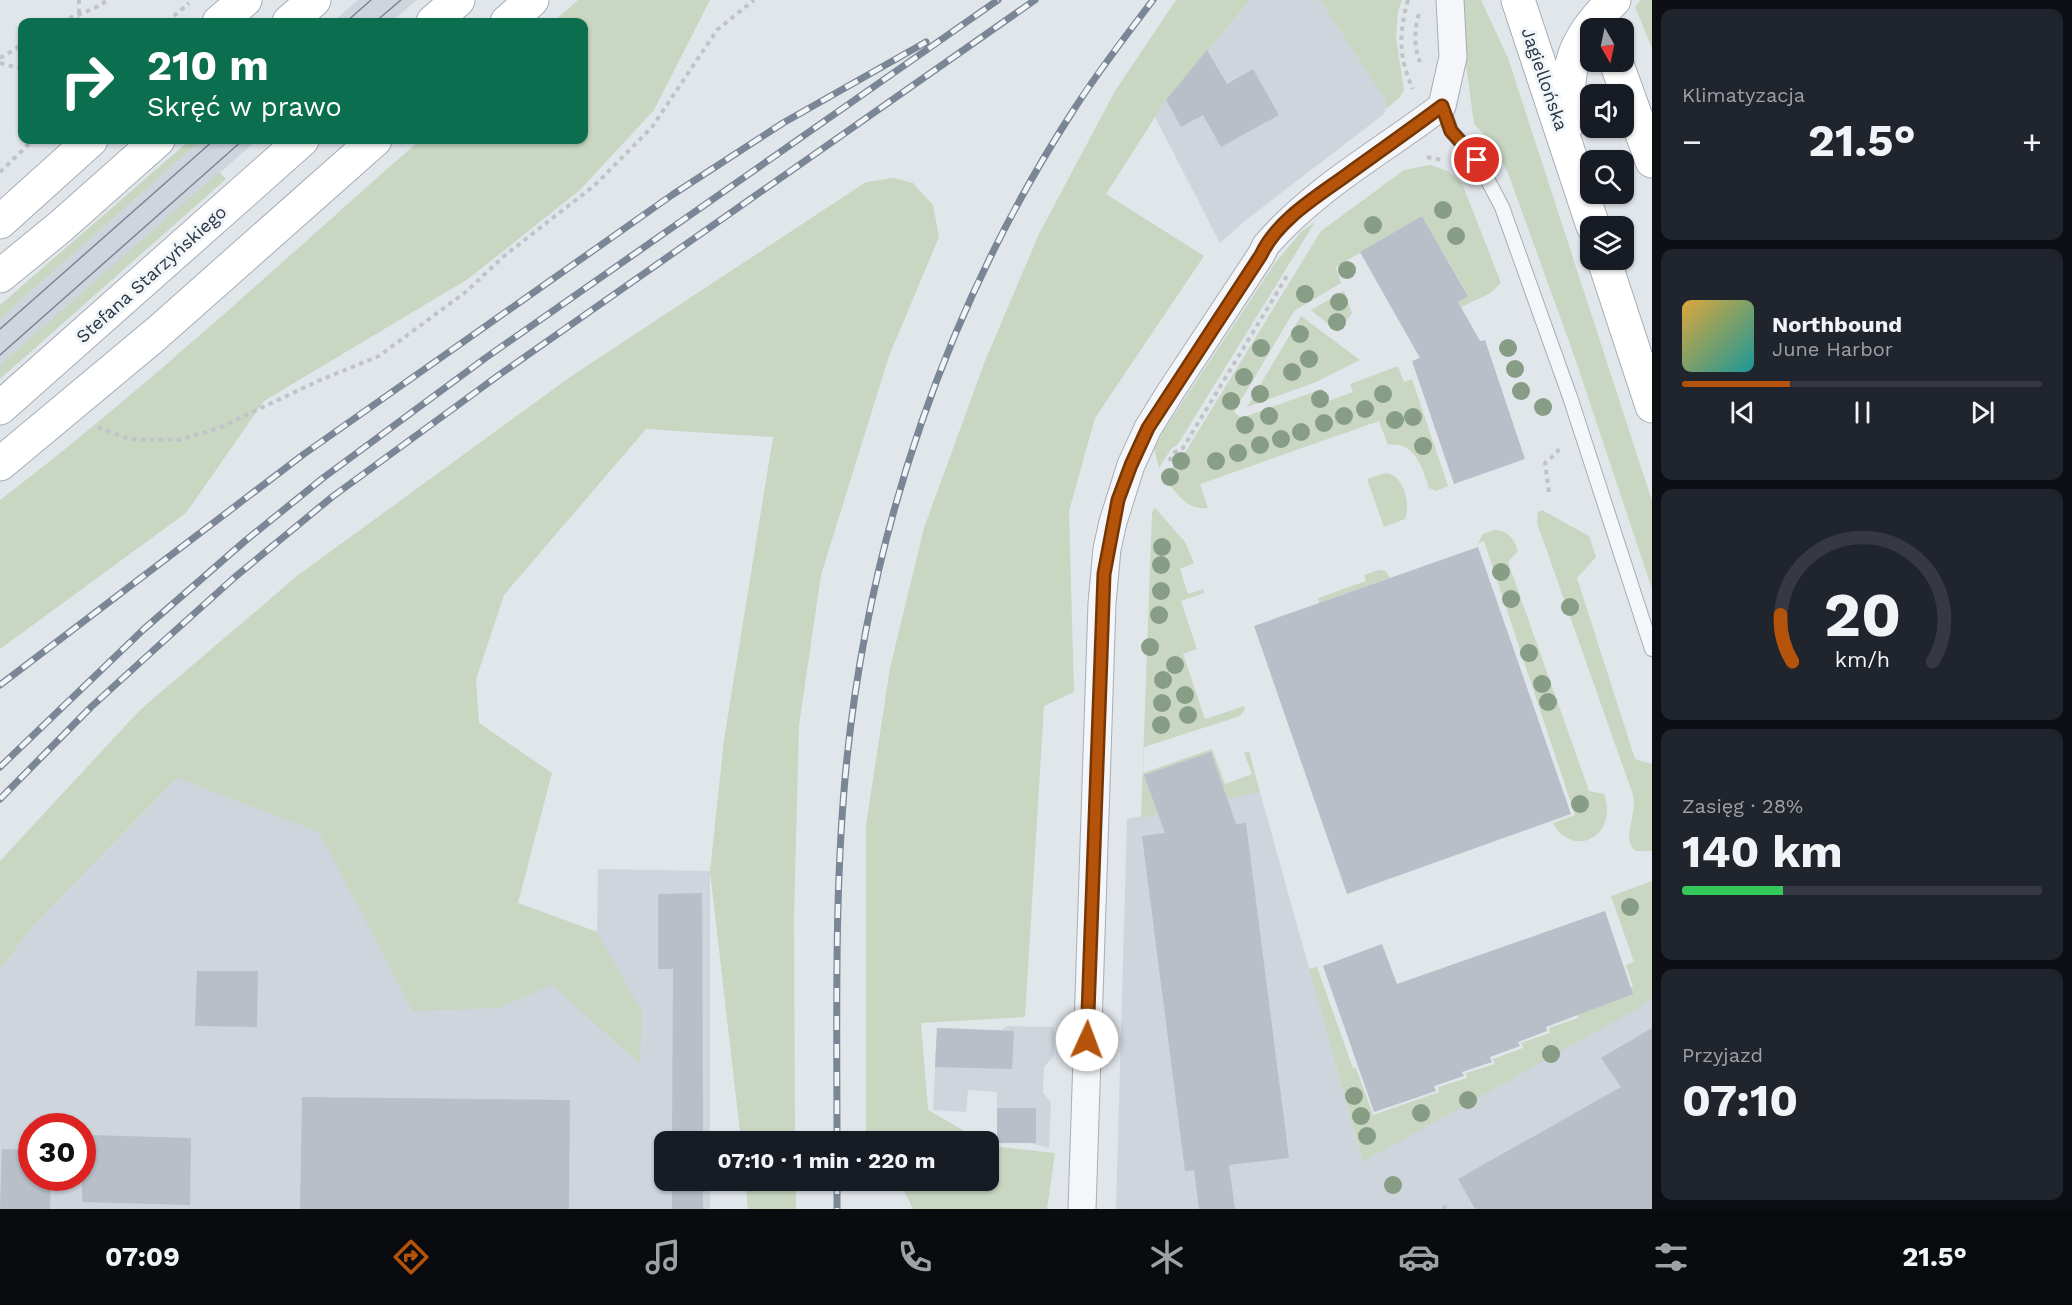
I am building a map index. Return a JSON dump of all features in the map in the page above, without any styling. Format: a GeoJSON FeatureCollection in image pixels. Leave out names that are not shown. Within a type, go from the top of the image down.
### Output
{"type":"FeatureCollection","features":[{"type":"Feature","properties":{"kind":"main road"},"geometry":{"type":"LineString","coordinates":[[224,18],[244,0]]}},
{"type":"Feature","properties":{"kind":"main road"},"geometry":{"type":"LineString","coordinates":[[294,18],[314,0]]}},
{"type":"Feature","properties":{"kind":"main road"},"geometry":{"type":"LineString","coordinates":[[438,18],[458,0]]}},
{"type":"Feature","properties":{"kind":"main road"},"geometry":{"type":"LineString","coordinates":[[512,18],[532,0]]}},
{"type":"Feature","properties":{"kind":"main road","name":"Jagiellońska"},"geometry":{"type":"LineString","coordinates":[[1518,0],[1590,216]]}},
{"type":"Feature","properties":{"kind":"main road"},"geometry":{"type":"LineString","coordinates":[[1568,149],[1567,83],[1574,50],[1604,10]]}},
{"type":"Feature","properties":{"kind":"main road"},"geometry":{"type":"LineString","coordinates":[[1620,72],[1652,161]]}},
{"type":"Feature","properties":{"kind":"main road"},"geometry":{"type":"LineString","coordinates":[[0,222],[87,144]]}},
{"type":"Feature","properties":{"kind":"main road"},"geometry":{"type":"LineString","coordinates":[[0,276],[60,227],[153,144]]}},
{"type":"Feature","properties":{"kind":"main road","name":"Stefana Starzyńskiego"},"geometry":{"type":"LineString","coordinates":[[0,408],[297,144]]}},
{"type":"Feature","properties":{"kind":"main road"},"geometry":{"type":"LineString","coordinates":[[0,464],[156,334],[370,144]]}},
{"type":"Feature","properties":{"kind":"main road"},"geometry":{"type":"LineString","coordinates":[[1607,270],[1652,406]]}},
{"type":"Feature","properties":{"kind":"street"},"geometry":{"type":"LineString","coordinates":[[1082,1209],[1102,603],[1107,549],[1118,500],[1148,428],[1266,245],[1284,224],[1317,197],[1442,106],[1453,57],[1450,0]]}},
{"type":"Feature","properties":{"kind":"lane"},"geometry":{"type":"LineString","coordinates":[[1442,106],[1451,131],[1481,167],[1502,207],[1570,397],[1652,649]]}},
{"type":"Feature","properties":{"kind":"path"},"geometry":{"type":"LineString","coordinates":[[79,0],[79,18]]}},
{"type":"Feature","properties":{"kind":"path"},"geometry":{"type":"LineString","coordinates":[[69,18],[79,12],[98,8],[107,0]]}},
{"type":"Feature","properties":{"kind":"path"},"geometry":{"type":"LineString","coordinates":[[172,18],[193,0]]}},
{"type":"Feature","properties":{"kind":"path"},"geometry":{"type":"LineString","coordinates":[[91,421],[96,427],[129,439],[179,440],[219,428],[318,381],[379,356],[467,291],[504,256],[594,185],[652,128],[717,30],[754,0]]}},
{"type":"Feature","properties":{"kind":"path"},"geometry":{"type":"LineString","coordinates":[[1408,0],[1400,27],[1408,78],[1416,95]]}},
{"type":"Feature","properties":{"kind":"path"},"geometry":{"type":"LineString","coordinates":[[0,58],[18,47]]}},
{"type":"Feature","properties":{"kind":"path"},"geometry":{"type":"LineString","coordinates":[[0,63],[18,68]]}},
{"type":"Feature","properties":{"kind":"path"},"geometry":{"type":"LineString","coordinates":[[0,172],[29,144]]}},
{"type":"Feature","properties":{"kind":"path"},"geometry":{"type":"LineString","coordinates":[[1416,158],[1440,158]]}},
{"type":"Feature","properties":{"kind":"path"},"geometry":{"type":"LineString","coordinates":[[1169,462],[1175,452],[1183,448],[1293,267]]}},
{"type":"Feature","properties":{"kind":"shaded area"},"geometry":{"type":"Polygon","coordinates":[[[358,0],[417,0],[396,18],[338,18],[358,0]]]}},
{"type":"Feature","properties":{"kind":"shaded area"},"geometry":{"type":"Polygon","coordinates":[[[1250,0],[1320,0],[1387,102],[1384,114],[1246,220],[1220,243],[1155,117],[1166,100],[1250,0]]]}},
{"type":"Feature","properties":{"kind":"shaded area"},"geometry":{"type":"Polygon","coordinates":[[[197,144],[252,144],[0,365],[0,319],[197,144]]]}},
{"type":"Feature","properties":{"kind":"shaded area"},"geometry":{"type":"Polygon","coordinates":[[[177,778],[597,932],[598,869],[710,871],[710,1131],[654,1131],[654,1191],[710,1191],[710,1209],[0,1209],[0,970],[31,928],[177,778]]]}},
{"type":"Feature","properties":{"kind":"shaded area"},"geometry":{"type":"Polygon","coordinates":[[[1260,792],[1363,1162],[1652,998],[1652,1209],[1116,1209],[1127,819],[1260,792]]]}},
{"type":"Feature","properties":{"kind":"shaded area"},"geometry":{"type":"Polygon","coordinates":[[[1007,1026],[1054,1027],[1054,1056],[1044,1067],[1043,1092],[1051,1103],[1049,1148],[1030,1143],[999,1143],[997,1092],[968,1090],[966,1112],[933,1110],[937,1028],[1001,1030],[1007,1026]]]}},
{"type":"Feature","properties":{"kind":"green space"},"geometry":{"type":"Polygon","coordinates":[[[578,0],[710,0],[654,110],[580,190],[468,279],[264,401],[186,513],[0,649],[0,500],[161,369],[415,144],[588,144],[588,18],[558,18],[578,0]]]}},
{"type":"Feature","properties":{"kind":"green space"},"geometry":{"type":"Polygon","coordinates":[[[1176,0],[1250,0],[1166,100],[1106,194],[1204,256],[1095,418],[1069,511],[1074,692],[1044,706],[1025,1017],[921,1023],[928,1110],[965,1131],[866,1131],[866,825],[890,668],[924,528],[985,361],[1039,234],[1115,91],[1176,0]]]}},
{"type":"Feature","properties":{"kind":"green space"},"geometry":{"type":"Polygon","coordinates":[[[1320,0],[1402,0],[1398,12],[1396,37],[1404,90],[1399,98],[1386,109],[1386,101],[1320,0]]]}},
{"type":"Feature","properties":{"kind":"green space"},"geometry":{"type":"Polygon","coordinates":[[[1462,0],[1481,0],[1508,58],[1652,501],[1652,589],[1575,358],[1508,173],[1492,143],[1474,124],[1465,58],[1462,0]]]}},
{"type":"Feature","properties":{"kind":"green space"},"geometry":{"type":"Polygon","coordinates":[[[1641,0],[1652,0],[1652,48],[1635,7],[1641,0]]]}},
{"type":"Feature","properties":{"kind":"green space"},"geometry":{"type":"Polygon","coordinates":[[[185,144],[197,144],[0,319],[0,305],[185,144]]]}},
{"type":"Feature","properties":{"kind":"green space"},"geometry":{"type":"Polygon","coordinates":[[[1430,165],[1448,171],[1462,183],[1501,283],[1489,294],[1461,307],[1458,302],[1468,295],[1422,216],[1336,267],[1341,283],[1294,311],[1234,412],[1241,418],[1322,389],[1328,401],[1353,392],[1350,384],[1398,366],[1404,382],[1412,379],[1448,486],[1436,491],[1429,488],[1416,457],[1405,447],[1388,445],[1379,421],[1200,484],[1208,508],[1194,507],[1189,504],[1165,479],[1179,456],[1186,451],[1321,231],[1404,170],[1430,165]]]}},
{"type":"Feature","properties":{"kind":"green space"},"geometry":{"type":"Polygon","coordinates":[[[219,172],[226,179],[0,379],[0,365],[219,172]]]}},
{"type":"Feature","properties":{"kind":"green space"},"geometry":{"type":"Polygon","coordinates":[[[894,178],[913,183],[933,205],[939,237],[889,356],[821,575],[799,725],[794,917],[795,1131],[740,1131],[710,871],[724,740],[773,437],[646,429],[504,595],[476,679],[479,723],[552,773],[518,903],[597,932],[642,1012],[640,1064],[552,985],[498,1008],[413,1011],[319,832],[177,778],[31,928],[0,970],[0,861],[140,710],[297,576],[570,377],[866,182],[894,178]]]}},
{"type":"Feature","properties":{"kind":"green space"},"geometry":{"type":"Polygon","coordinates":[[[1315,222],[1178,444],[1171,449],[1159,468],[1154,448],[1164,430],[1275,263],[1301,232],[1315,222]]]}},
{"type":"Feature","properties":{"kind":"green space"},"geometry":{"type":"Polygon","coordinates":[[[1344,291],[1352,313],[1338,332],[1311,310],[1344,291]]]}},
{"type":"Feature","properties":{"kind":"green space"},"geometry":{"type":"Polygon","coordinates":[[[1301,316],[1360,360],[1316,382],[1247,407],[1301,316]]]}},
{"type":"Feature","properties":{"kind":"green space"},"geometry":{"type":"Polygon","coordinates":[[[1386,473],[1402,484],[1407,513],[1405,519],[1384,527],[1367,479],[1386,473]]]}},
{"type":"Feature","properties":{"kind":"green space"},"geometry":{"type":"Polygon","coordinates":[[[1155,508],[1185,542],[1194,563],[1180,569],[1188,594],[1203,589],[1204,593],[1181,601],[1197,649],[1183,654],[1205,719],[1244,706],[1245,709],[1240,716],[1144,747],[1143,773],[1212,749],[1225,784],[1252,774],[1244,753],[1249,751],[1260,792],[1141,818],[1152,512],[1155,508]]]}},
{"type":"Feature","properties":{"kind":"green space"},"geometry":{"type":"Polygon","coordinates":[[[1542,510],[1589,536],[1596,557],[1577,578],[1635,759],[1652,764],[1652,851],[1636,851],[1629,840],[1633,795],[1537,523],[1538,512],[1542,510]]]}},
{"type":"Feature","properties":{"kind":"green space"},"geometry":{"type":"Polygon","coordinates":[[[1495,530],[1513,539],[1518,551],[1508,562],[1589,791],[1604,794],[1607,809],[1605,822],[1599,832],[1581,841],[1571,840],[1561,834],[1553,823],[1575,815],[1484,541],[1478,543],[1483,534],[1495,530]]]}},
{"type":"Feature","properties":{"kind":"green space"},"geometry":{"type":"Polygon","coordinates":[[[1379,570],[1386,571],[1390,578],[1319,603],[1318,598],[1366,581],[1364,575],[1379,570]]]}},
{"type":"Feature","properties":{"kind":"green space"},"geometry":{"type":"Polygon","coordinates":[[[1652,881],[1652,998],[1631,1012],[1363,1162],[1309,969],[1317,967],[1353,1068],[1356,1068],[1373,1115],[1439,1092],[1438,1087],[1467,1078],[1466,1073],[1495,1064],[1493,1059],[1523,1048],[1521,1043],[1550,1033],[1549,1028],[1578,1018],[1577,1013],[1604,997],[1633,987],[1626,965],[1634,962],[1611,896],[1652,881]]]}},
{"type":"Feature","properties":{"kind":"green space"},"geometry":{"type":"Polygon","coordinates":[[[999,1147],[1055,1153],[1047,1209],[913,1209],[904,1191],[999,1191],[999,1147]]]}},
{"type":"Feature","properties":{"kind":"green space"},"geometry":{"type":"Polygon","coordinates":[[[746,1191],[796,1191],[796,1209],[748,1209],[746,1191]]]}},
{"type":"Feature","properties":{"kind":"building"},"geometry":{"type":"Polygon","coordinates":[[[1207,50],[1227,84],[1253,69],[1279,115],[1221,147],[1203,115],[1181,127],[1166,100],[1207,50]]]}},
{"type":"Feature","properties":{"kind":"building"},"geometry":{"type":"Polygon","coordinates":[[[1422,216],[1468,296],[1458,302],[1480,341],[1485,340],[1525,459],[1454,484],[1412,361],[1420,358],[1360,252],[1422,216]]]}},
{"type":"Feature","properties":{"kind":"building"},"geometry":{"type":"Polygon","coordinates":[[[1478,547],[1571,814],[1347,894],[1254,626],[1478,547]]]}},
{"type":"Feature","properties":{"kind":"building"},"geometry":{"type":"Polygon","coordinates":[[[1211,752],[1236,824],[1246,823],[1289,1158],[1229,1165],[1235,1209],[1199,1209],[1194,1170],[1185,1171],[1142,836],[1165,833],[1144,775],[1211,752]]]}},
{"type":"Feature","properties":{"kind":"building"},"geometry":{"type":"Polygon","coordinates":[[[702,893],[703,1131],[672,1131],[673,969],[658,969],[658,894],[702,893]]]}},
{"type":"Feature","properties":{"kind":"building"},"geometry":{"type":"Polygon","coordinates":[[[1605,911],[1633,994],[1546,1027],[1547,1031],[1518,1042],[1520,1046],[1490,1057],[1492,1062],[1462,1072],[1464,1076],[1434,1086],[1436,1091],[1374,1112],[1323,966],[1382,944],[1397,984],[1605,911]]]}},
{"type":"Feature","properties":{"kind":"building"},"geometry":{"type":"Polygon","coordinates":[[[197,971],[258,971],[257,1027],[195,1026],[197,971]]]}},
{"type":"Feature","properties":{"kind":"building"},"geometry":{"type":"Polygon","coordinates":[[[937,1028],[1014,1031],[1012,1069],[935,1067],[937,1028]]]}},
{"type":"Feature","properties":{"kind":"building"},"geometry":{"type":"Polygon","coordinates":[[[1652,1028],[1652,1209],[1475,1209],[1458,1179],[1621,1087],[1601,1058],[1652,1028]]]}},
{"type":"Feature","properties":{"kind":"building"},"geometry":{"type":"Polygon","coordinates":[[[302,1097],[570,1100],[569,1209],[300,1209],[302,1097]]]}},
{"type":"Feature","properties":{"kind":"building"},"geometry":{"type":"Polygon","coordinates":[[[997,1108],[1036,1108],[1036,1143],[999,1143],[999,1131],[997,1131],[997,1108]]]}},
{"type":"Feature","properties":{"kind":"building"},"geometry":{"type":"Polygon","coordinates":[[[96,1135],[191,1138],[190,1205],[82,1202],[82,1191],[96,1191],[96,1135]]]}},
{"type":"Feature","properties":{"kind":"building"},"geometry":{"type":"Polygon","coordinates":[[[2,1149],[18,1150],[18,1191],[51,1191],[50,1209],[0,1209],[2,1149]]]}},
{"type":"Feature","properties":{"kind":"building"},"geometry":{"type":"Polygon","coordinates":[[[672,1191],[703,1191],[703,1209],[672,1209],[672,1191]]]}},
{"type":"Feature","properties":{"kind":"tram line"},"geometry":{"type":"LineString","coordinates":[[351,18],[371,0]]}},
{"type":"Feature","properties":{"kind":"tram line"},"geometry":{"type":"LineString","coordinates":[[380,18],[401,0]]}},
{"type":"Feature","properties":{"kind":"tram line"},"geometry":{"type":"LineString","coordinates":[[0,329],[209,144]]}},
{"type":"Feature","properties":{"kind":"tram line"},"geometry":{"type":"LineString","coordinates":[[0,355],[238,144]]}},
{"type":"Feature","properties":{"kind":"railway"},"geometry":{"type":"LineString","coordinates":[[0,767],[144,629],[245,541],[323,478],[484,359],[998,0]]}},
{"type":"Feature","properties":{"kind":"railway"},"geometry":{"type":"LineString","coordinates":[[0,799],[91,707],[235,577],[332,497],[499,375],[1035,0]]}},
{"type":"Feature","properties":{"kind":"railway"},"geometry":{"type":"LineString","coordinates":[[837,1131],[838,901],[847,758],[858,672],[875,588],[896,504],[921,422],[952,342],[987,264],[1027,188],[1071,114],[1153,0]]}},
{"type":"Feature","properties":{"kind":"railway"},"geometry":{"type":"LineString","coordinates":[[0,685],[304,454],[672,195],[783,123],[926,42]]}},
{"type":"Feature","properties":{"kind":"railway"},"geometry":{"type":"LineString","coordinates":[[837,1191],[837,1209]]}},
{"type":"Feature","properties":{"kind":"route"},"geometry":{"type":"LineString","coordinates":[[1087,1040],[1104,574],[1118,500],[1131,465],[1148,428],[1171,391],[1266,245],[1284,224],[1317,197],[1442,106],[1451,131],[1477,160]]}}]}
